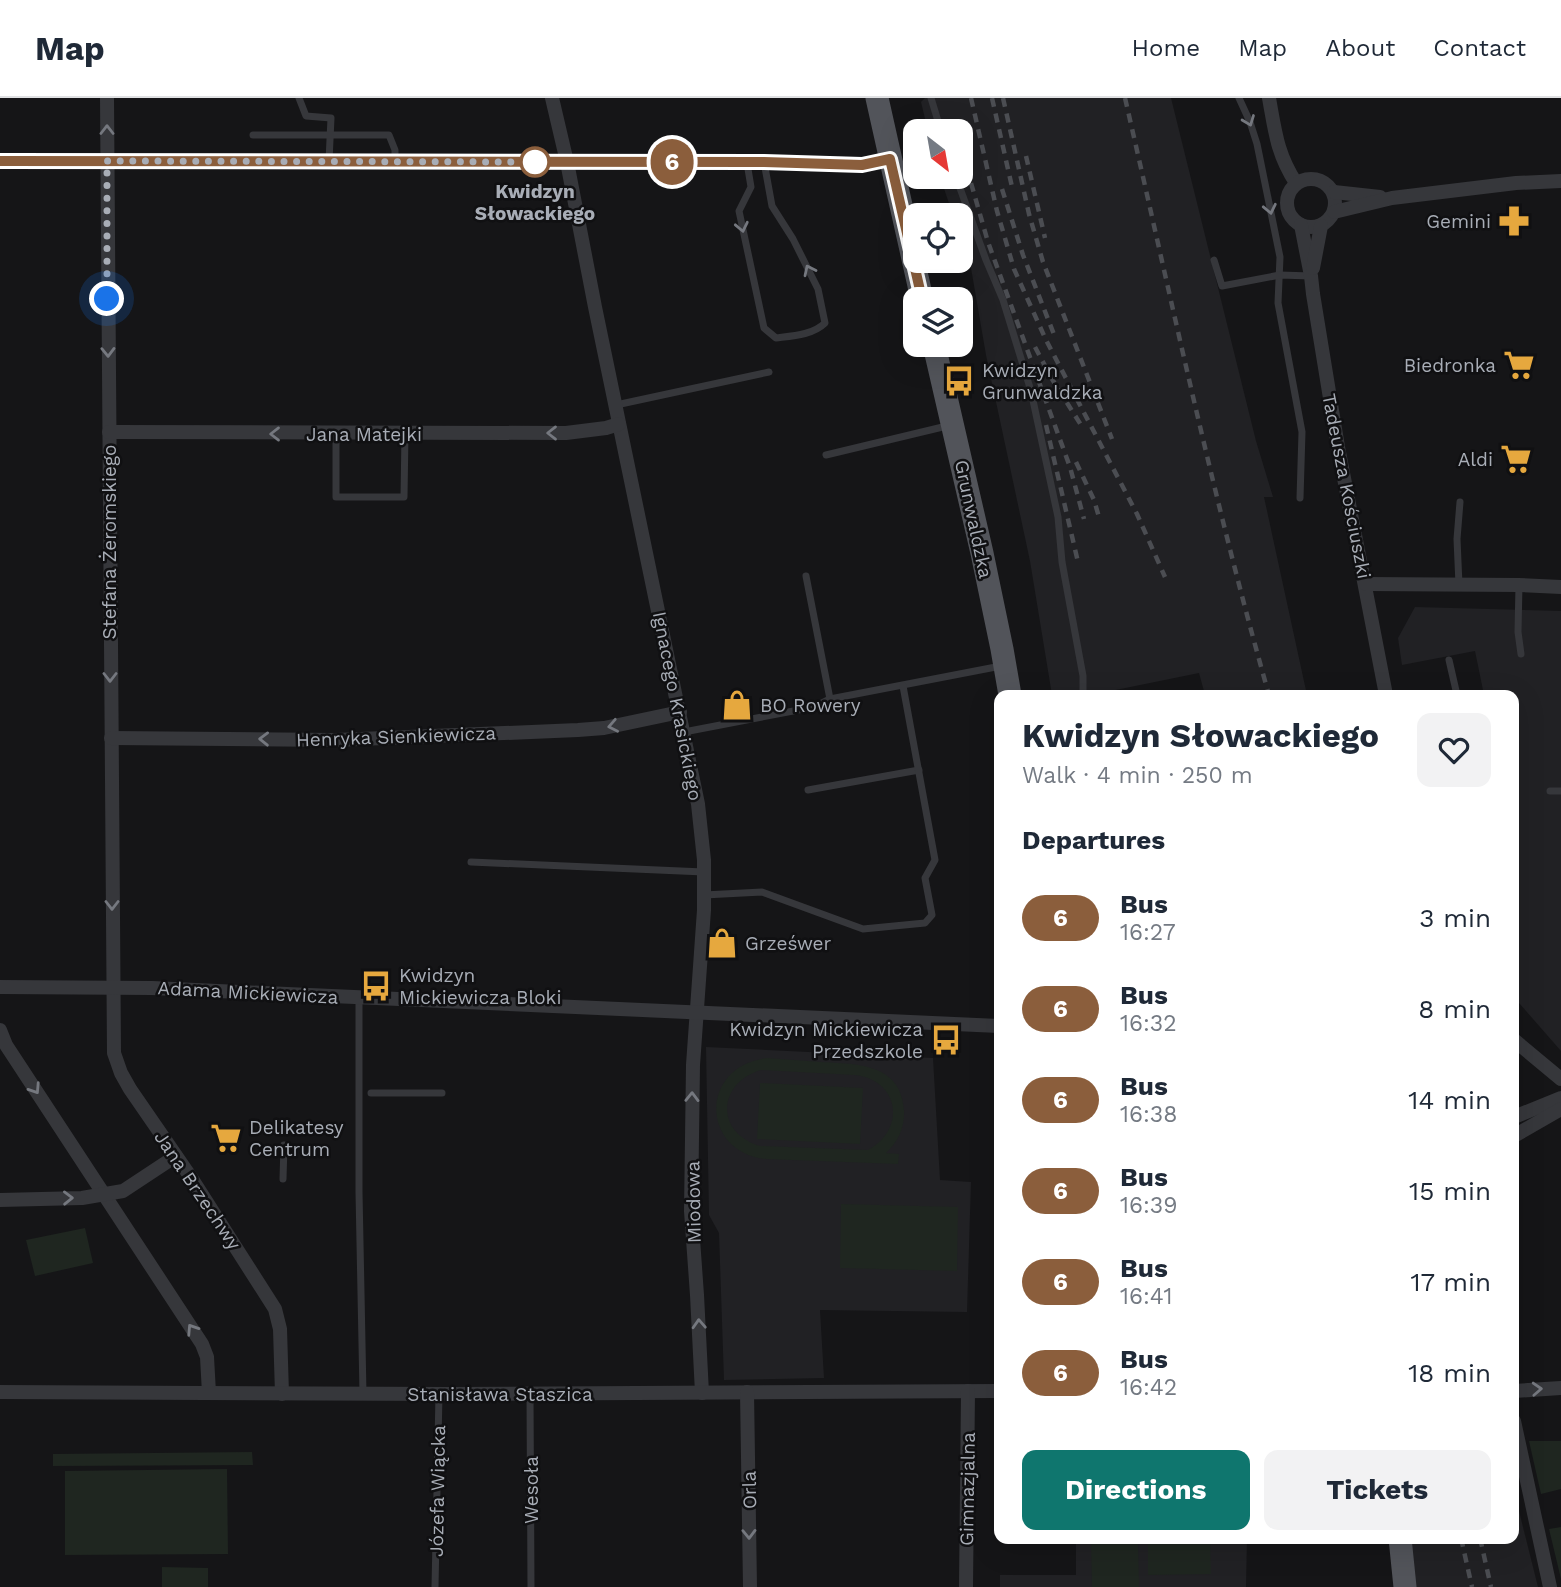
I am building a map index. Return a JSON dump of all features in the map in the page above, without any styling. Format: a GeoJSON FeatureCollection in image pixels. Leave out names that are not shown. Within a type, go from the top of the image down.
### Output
{"type":"FeatureCollection","features":[{"type":"Feature","properties":{"kind":"main road"},"geometry":{"type":"LineString","coordinates":[[877,98],[919,287]]}},
{"type":"Feature","properties":{"kind":"main road","name":"Grunwaldzka"},"geometry":{"type":"LineString","coordinates":[[937,357],[1009,690]]}},
{"type":"Feature","properties":{"kind":"main road"},"geometry":{"type":"LineString","coordinates":[[1400,1544],[1405,1587]]}},
{"type":"Feature","properties":{"kind":"street","name":"Stefana Żeromskiego"},"geometry":{"type":"LineString","coordinates":[[107,98],[114,986]]}},
{"type":"Feature","properties":{"kind":"street","name":"Ignacego Krasickiego"},"geometry":{"type":"LineString","coordinates":[[552,98],[698,804],[704,895],[697,1012]]}},
{"type":"Feature","properties":{"kind":"street"},"geometry":{"type":"LineString","coordinates":[[1269,98],[1276,141],[1296,183]]}},
{"type":"Feature","properties":{"kind":"street"},"geometry":{"type":"LineString","coordinates":[[0,161],[764,162],[862,165],[890,159]]}},
{"type":"Feature","properties":{"kind":"street"},"geometry":{"type":"LineString","coordinates":[[1306,178],[1327,183],[1334,192],[1334,212],[1321,226],[1301,225],[1293,219],[1288,210],[1290,191],[1296,183],[1306,178]]}},
{"type":"Feature","properties":{"kind":"street"},"geometry":{"type":"LineString","coordinates":[[1334,212],[1392,198],[1516,183],[1561,181]]}},
{"type":"Feature","properties":{"kind":"street"},"geometry":{"type":"LineString","coordinates":[[1334,192],[1392,198]]}},
{"type":"Feature","properties":{"kind":"street","name":"Tadeusza Kościuszki"},"geometry":{"type":"LineString","coordinates":[[1301,225],[1338,447],[1384,690]]}},
{"type":"Feature","properties":{"kind":"street","name":"Tadeusza Kościuszki"},"geometry":{"type":"LineString","coordinates":[[1311,276],[1321,226]]}},
{"type":"Feature","properties":{"kind":"street","name":"Jana Matejki"},"geometry":{"type":"LineString","coordinates":[[109,432],[566,433],[619,424]]}},
{"type":"Feature","properties":{"kind":"street"},"geometry":{"type":"LineString","coordinates":[[1366,584],[1561,587]]}},
{"type":"Feature","properties":{"kind":"street","name":"Henryka Sienkiewicza"},"geometry":{"type":"LineString","coordinates":[[111,738],[336,740],[578,730],[604,728],[680,712]]}},
{"type":"Feature","properties":{"kind":"street","name":"Adama Mickiewicza"},"geometry":{"type":"LineString","coordinates":[[0,987],[114,986],[994,1026]]}},
{"type":"Feature","properties":{"kind":"street","name":"Jana Brzechwy"},"geometry":{"type":"LineString","coordinates":[[114,986],[116,1062],[130,1089],[275,1308],[279,1329],[282,1394]]}},
{"type":"Feature","properties":{"kind":"street","name":"Miodowa"},"geometry":{"type":"LineString","coordinates":[[697,1012],[693,1065],[691,1211],[702,1393]]}},
{"type":"Feature","properties":{"kind":"street"},"geometry":{"type":"LineString","coordinates":[[0,1030],[6,1045],[202,1344],[207,1357],[209,1393]]}},
{"type":"Feature","properties":{"kind":"street"},"geometry":{"type":"LineString","coordinates":[[1519,1044],[1561,1079]]}},
{"type":"Feature","properties":{"kind":"street"},"geometry":{"type":"LineString","coordinates":[[1519,1115],[1561,1098]]}},
{"type":"Feature","properties":{"kind":"street"},"geometry":{"type":"LineString","coordinates":[[1519,1133],[1561,1109]]}},
{"type":"Feature","properties":{"kind":"street"},"geometry":{"type":"LineString","coordinates":[[2,1196],[82,1198],[124,1191],[176,1156]]}},
{"type":"Feature","properties":{"kind":"street"},"geometry":{"type":"LineString","coordinates":[[1519,1391],[1561,1388]]}},
{"type":"Feature","properties":{"kind":"street","name":"Gimnazjalna"},"geometry":{"type":"LineString","coordinates":[[966,1587],[968,1391]]}},
{"type":"Feature","properties":{"kind":"street","name":"Stanisława Staszica"},"geometry":{"type":"LineString","coordinates":[[0,1392],[530,1394],[994,1391]]}},
{"type":"Feature","properties":{"kind":"street","name":"Orla"},"geometry":{"type":"LineString","coordinates":[[747,1392],[750,1587]]}},
{"type":"Feature","properties":{"kind":"street"},"geometry":{"type":"LineString","coordinates":[[1519,1444],[1550,1587]]}},
{"type":"Feature","properties":{"kind":"lane"},"geometry":{"type":"LineString","coordinates":[[299,98],[306,116],[331,118],[329,162]]}},
{"type":"Feature","properties":{"kind":"lane"},"geometry":{"type":"LineString","coordinates":[[930,98],[937,119]]}},
{"type":"Feature","properties":{"kind":"lane"},"geometry":{"type":"LineString","coordinates":[[1239,98],[1257,144],[1280,257],[1278,303],[1302,432],[1300,498]]}},
{"type":"Feature","properties":{"kind":"lane"},"geometry":{"type":"LineString","coordinates":[[253,135],[389,135],[395,150],[395,162]]}},
{"type":"Feature","properties":{"kind":"lane"},"geometry":{"type":"LineString","coordinates":[[1257,144],[1276,141]]}},
{"type":"Feature","properties":{"kind":"lane"},"geometry":{"type":"LineString","coordinates":[[747,162],[751,187],[739,211],[764,328],[776,338],[799,335],[821,328],[825,323],[818,289],[793,239],[772,206],[764,162]]}},
{"type":"Feature","properties":{"kind":"lane"},"geometry":{"type":"LineString","coordinates":[[960,189],[1003,300],[1031,391],[1058,517],[1062,562],[1083,676],[1083,690]]}},
{"type":"Feature","properties":{"kind":"lane"},"geometry":{"type":"LineString","coordinates":[[1214,260],[1222,286],[1280,275],[1311,276]]}},
{"type":"Feature","properties":{"kind":"lane"},"geometry":{"type":"LineString","coordinates":[[615,405],[769,372]]}},
{"type":"Feature","properties":{"kind":"lane"},"geometry":{"type":"LineString","coordinates":[[825,456],[953,424]]}},
{"type":"Feature","properties":{"kind":"lane"},"geometry":{"type":"LineString","coordinates":[[337,434],[336,497],[404,497],[405,434]]}},
{"type":"Feature","properties":{"kind":"lane"},"geometry":{"type":"LineString","coordinates":[[1459,586],[1457,539],[1460,502]]}},
{"type":"Feature","properties":{"kind":"lane"},"geometry":{"type":"LineString","coordinates":[[806,576],[830,699]]}},
{"type":"Feature","properties":{"kind":"lane"},"geometry":{"type":"LineString","coordinates":[[1519,585],[1518,632],[1521,654]]}},
{"type":"Feature","properties":{"kind":"lane"},"geometry":{"type":"LineString","coordinates":[[1449,660],[1456,690]]}},
{"type":"Feature","properties":{"kind":"lane"},"geometry":{"type":"LineString","coordinates":[[684,732],[814,707],[830,699],[1005,666]]}},
{"type":"Feature","properties":{"kind":"lane"},"geometry":{"type":"LineString","coordinates":[[704,895],[762,892],[863,929],[926,923],[932,915],[925,878],[936,860],[903,685]]}},
{"type":"Feature","properties":{"kind":"lane"},"geometry":{"type":"LineString","coordinates":[[808,790],[919,770]]}},
{"type":"Feature","properties":{"kind":"lane"},"geometry":{"type":"LineString","coordinates":[[1550,791],[1561,791]]}},
{"type":"Feature","properties":{"kind":"lane"},"geometry":{"type":"LineString","coordinates":[[471,862],[704,872]]}},
{"type":"Feature","properties":{"kind":"lane"},"geometry":{"type":"LineString","coordinates":[[359,997],[363,1394]]}},
{"type":"Feature","properties":{"kind":"lane"},"geometry":{"type":"LineString","coordinates":[[370,1093],[442,1093]]}},
{"type":"Feature","properties":{"kind":"lane"},"geometry":{"type":"LineString","coordinates":[[284,1145],[284,1179]]}},
{"type":"Feature","properties":{"kind":"lane","name":"Józefa Wiącka"},"geometry":{"type":"LineString","coordinates":[[435,1587],[439,1394]]}},
{"type":"Feature","properties":{"kind":"lane","name":"Wesoła"},"geometry":{"type":"LineString","coordinates":[[530,1394],[531,1587]]}},
{"type":"Feature","properties":{"kind":"shaded area"},"geometry":{"type":"Polygon","coordinates":[[[925,98],[1171,98],[1256,441],[1273,497],[1264,497],[1306,690],[1204,690],[1199,673],[1116,690],[1051,690],[1030,561],[986,355],[972,273],[973,203],[949,203],[944,189],[973,189],[973,119],[925,119],[921,102],[925,98]]]}},
{"type":"Feature","properties":{"kind":"shaded area"},"geometry":{"type":"Polygon","coordinates":[[[1415,607],[1561,611],[1561,1051],[1519,1003],[1519,690],[1483,690],[1475,651],[1402,665],[1398,638],[1415,607]]]}},
{"type":"Feature","properties":{"kind":"shaded area"},"geometry":{"type":"Polygon","coordinates":[[[706,1047],[933,1058],[940,1180],[971,1182],[967,1312],[820,1310],[824,1378],[724,1380],[719,1233],[709,1215],[706,1047]]]}},
{"type":"Feature","properties":{"kind":"shaded area"},"geometry":{"type":"Polygon","coordinates":[[[767,1058],[834,1063],[862,1066],[886,1075],[895,1083],[904,1110],[900,1134],[886,1153],[899,1154],[898,1164],[766,1159],[744,1153],[729,1141],[719,1126],[716,1109],[719,1092],[729,1076],[745,1064],[767,1058]],[[761,1070],[746,1076],[729,1096],[729,1120],[745,1140],[760,1146],[868,1150],[889,1130],[893,1118],[892,1106],[881,1085],[854,1075],[761,1070]]]}},
{"type":"Feature","properties":{"kind":"shaded area"},"geometry":{"type":"Polygon","coordinates":[[[760,1083],[863,1088],[860,1144],[757,1139],[760,1083]]]}},
{"type":"Feature","properties":{"kind":"shaded area"},"geometry":{"type":"Polygon","coordinates":[[[841,1204],[958,1207],[957,1271],[840,1268],[841,1204]]]}},
{"type":"Feature","properties":{"kind":"shaded area"},"geometry":{"type":"Polygon","coordinates":[[[85,1228],[93,1263],[35,1276],[26,1240],[85,1228]]]}},
{"type":"Feature","properties":{"kind":"shaded area"},"geometry":{"type":"Polygon","coordinates":[[[1529,1441],[1561,1441],[1561,1489],[1541,1494],[1529,1441]]]}},
{"type":"Feature","properties":{"kind":"shaded area"},"geometry":{"type":"Polygon","coordinates":[[[252,1452],[253,1465],[53,1466],[53,1454],[252,1452]]]}},
{"type":"Feature","properties":{"kind":"shaded area"},"geometry":{"type":"Polygon","coordinates":[[[227,1469],[228,1554],[65,1555],[65,1471],[227,1469]]]}},
{"type":"Feature","properties":{"kind":"shaded area"},"geometry":{"type":"Polygon","coordinates":[[[1519,1511],[1538,1587],[1415,1587],[1411,1544],[1519,1544],[1519,1511]]]}},
{"type":"Feature","properties":{"kind":"shaded area"},"geometry":{"type":"Polygon","coordinates":[[[1561,1527],[1561,1579],[1549,1529],[1561,1527]]]}},
{"type":"Feature","properties":{"kind":"shaded area"},"geometry":{"type":"Polygon","coordinates":[[[1076,1544],[1247,1544],[1246,1587],[1000,1587],[1000,1575],[1076,1575],[1076,1544]]]}},
{"type":"Feature","properties":{"kind":"shaded area"},"geometry":{"type":"Polygon","coordinates":[[[1091,1544],[1138,1544],[1139,1587],[1092,1587],[1091,1544]]]}},
{"type":"Feature","properties":{"kind":"shaded area"},"geometry":{"type":"Polygon","coordinates":[[[1148,1544],[1210,1544],[1211,1574],[1148,1575],[1148,1544]]]}},
{"type":"Feature","properties":{"kind":"shaded area"},"geometry":{"type":"Polygon","coordinates":[[[162,1567],[208,1568],[208,1587],[162,1587],[162,1567]]]}},
{"type":"Feature","properties":{"kind":"railway"},"geometry":{"type":"LineString","coordinates":[[971,98],[997,211],[1014,269],[1046,340],[1137,514],[1165,577]]}},
{"type":"Feature","properties":{"kind":"railway"},"geometry":{"type":"LineString","coordinates":[[992,98],[1012,187]]}},
{"type":"Feature","properties":{"kind":"railway"},"geometry":{"type":"LineString","coordinates":[[1003,98],[1029,214],[1043,262],[1112,439]]}},
{"type":"Feature","properties":{"kind":"railway"},"geometry":{"type":"LineString","coordinates":[[1125,98],[1211,472],[1268,690]]}},
{"type":"Feature","properties":{"kind":"railway"},"geometry":{"type":"LineString","coordinates":[[1026,156],[1045,238]]}},
{"type":"Feature","properties":{"kind":"railway"},"geometry":{"type":"LineString","coordinates":[[973,189],[988,242],[1070,467],[1084,519]]}},
{"type":"Feature","properties":{"kind":"railway"},"geometry":{"type":"LineString","coordinates":[[1002,189],[1023,255],[1055,337]]}},
{"type":"Feature","properties":{"kind":"railway"},"geometry":{"type":"LineString","coordinates":[[1035,347],[1081,425]]}},
{"type":"Feature","properties":{"kind":"railway"},"geometry":{"type":"LineString","coordinates":[[1046,425],[1078,562]]}},
{"type":"Feature","properties":{"kind":"railway"},"geometry":{"type":"LineString","coordinates":[[1076,462],[1099,517]]}},
{"type":"Feature","properties":{"kind":"railway"},"geometry":{"type":"LineString","coordinates":[[1462,1544],[1472,1587]]}},
{"type":"Feature","properties":{"kind":"railway"},"geometry":{"type":"LineString","coordinates":[[1481,1544],[1491,1587]]}},
{"type":"Feature","properties":{"kind":"bus line","name":"6"},"geometry":{"type":"LineString","coordinates":[[0,161],[764,162],[862,165],[890,159],[919,287]]}},
{"type":"Feature","properties":{"kind":"place","name":"Kwidzyn Słowackiego"},"geometry":{"type":"Point","coordinates":[535,162]}},
{"type":"Feature","properties":{"kind":"place","name":"Gemini"},"geometry":{"type":"Point","coordinates":[1514,221]}},
{"type":"Feature","properties":{"kind":"place","name":"Biedronka"},"geometry":{"type":"Point","coordinates":[1519,365]}},
{"type":"Feature","properties":{"kind":"place","name":"Kwidzyn Grunwaldzka"},"geometry":{"type":"Point","coordinates":[959,381]}},
{"type":"Feature","properties":{"kind":"place","name":"Aldi"},"geometry":{"type":"Point","coordinates":[1516,459]}},
{"type":"Feature","properties":{"kind":"place","name":"BO Rowery"},"geometry":{"type":"Point","coordinates":[737,705]}},
{"type":"Feature","properties":{"kind":"place","name":"Grześwer"},"geometry":{"type":"Point","coordinates":[722,943]}},
{"type":"Feature","properties":{"kind":"place","name":"Kwidzyn Mickiewicza Bloki"},"geometry":{"type":"Point","coordinates":[376,986]}},
{"type":"Feature","properties":{"kind":"place","name":"Kwidzyn Mickiewicza Przedszkole"},"geometry":{"type":"Point","coordinates":[946,1040]}},
{"type":"Feature","properties":{"kind":"place","name":"Delikatesy Centrum"},"geometry":{"type":"Point","coordinates":[226,1138]}},
{"type":"Feature","properties":{"kind":"route"},"geometry":{"type":"LineString","coordinates":[[107,299],[107,161],[535,162]]}}]}
